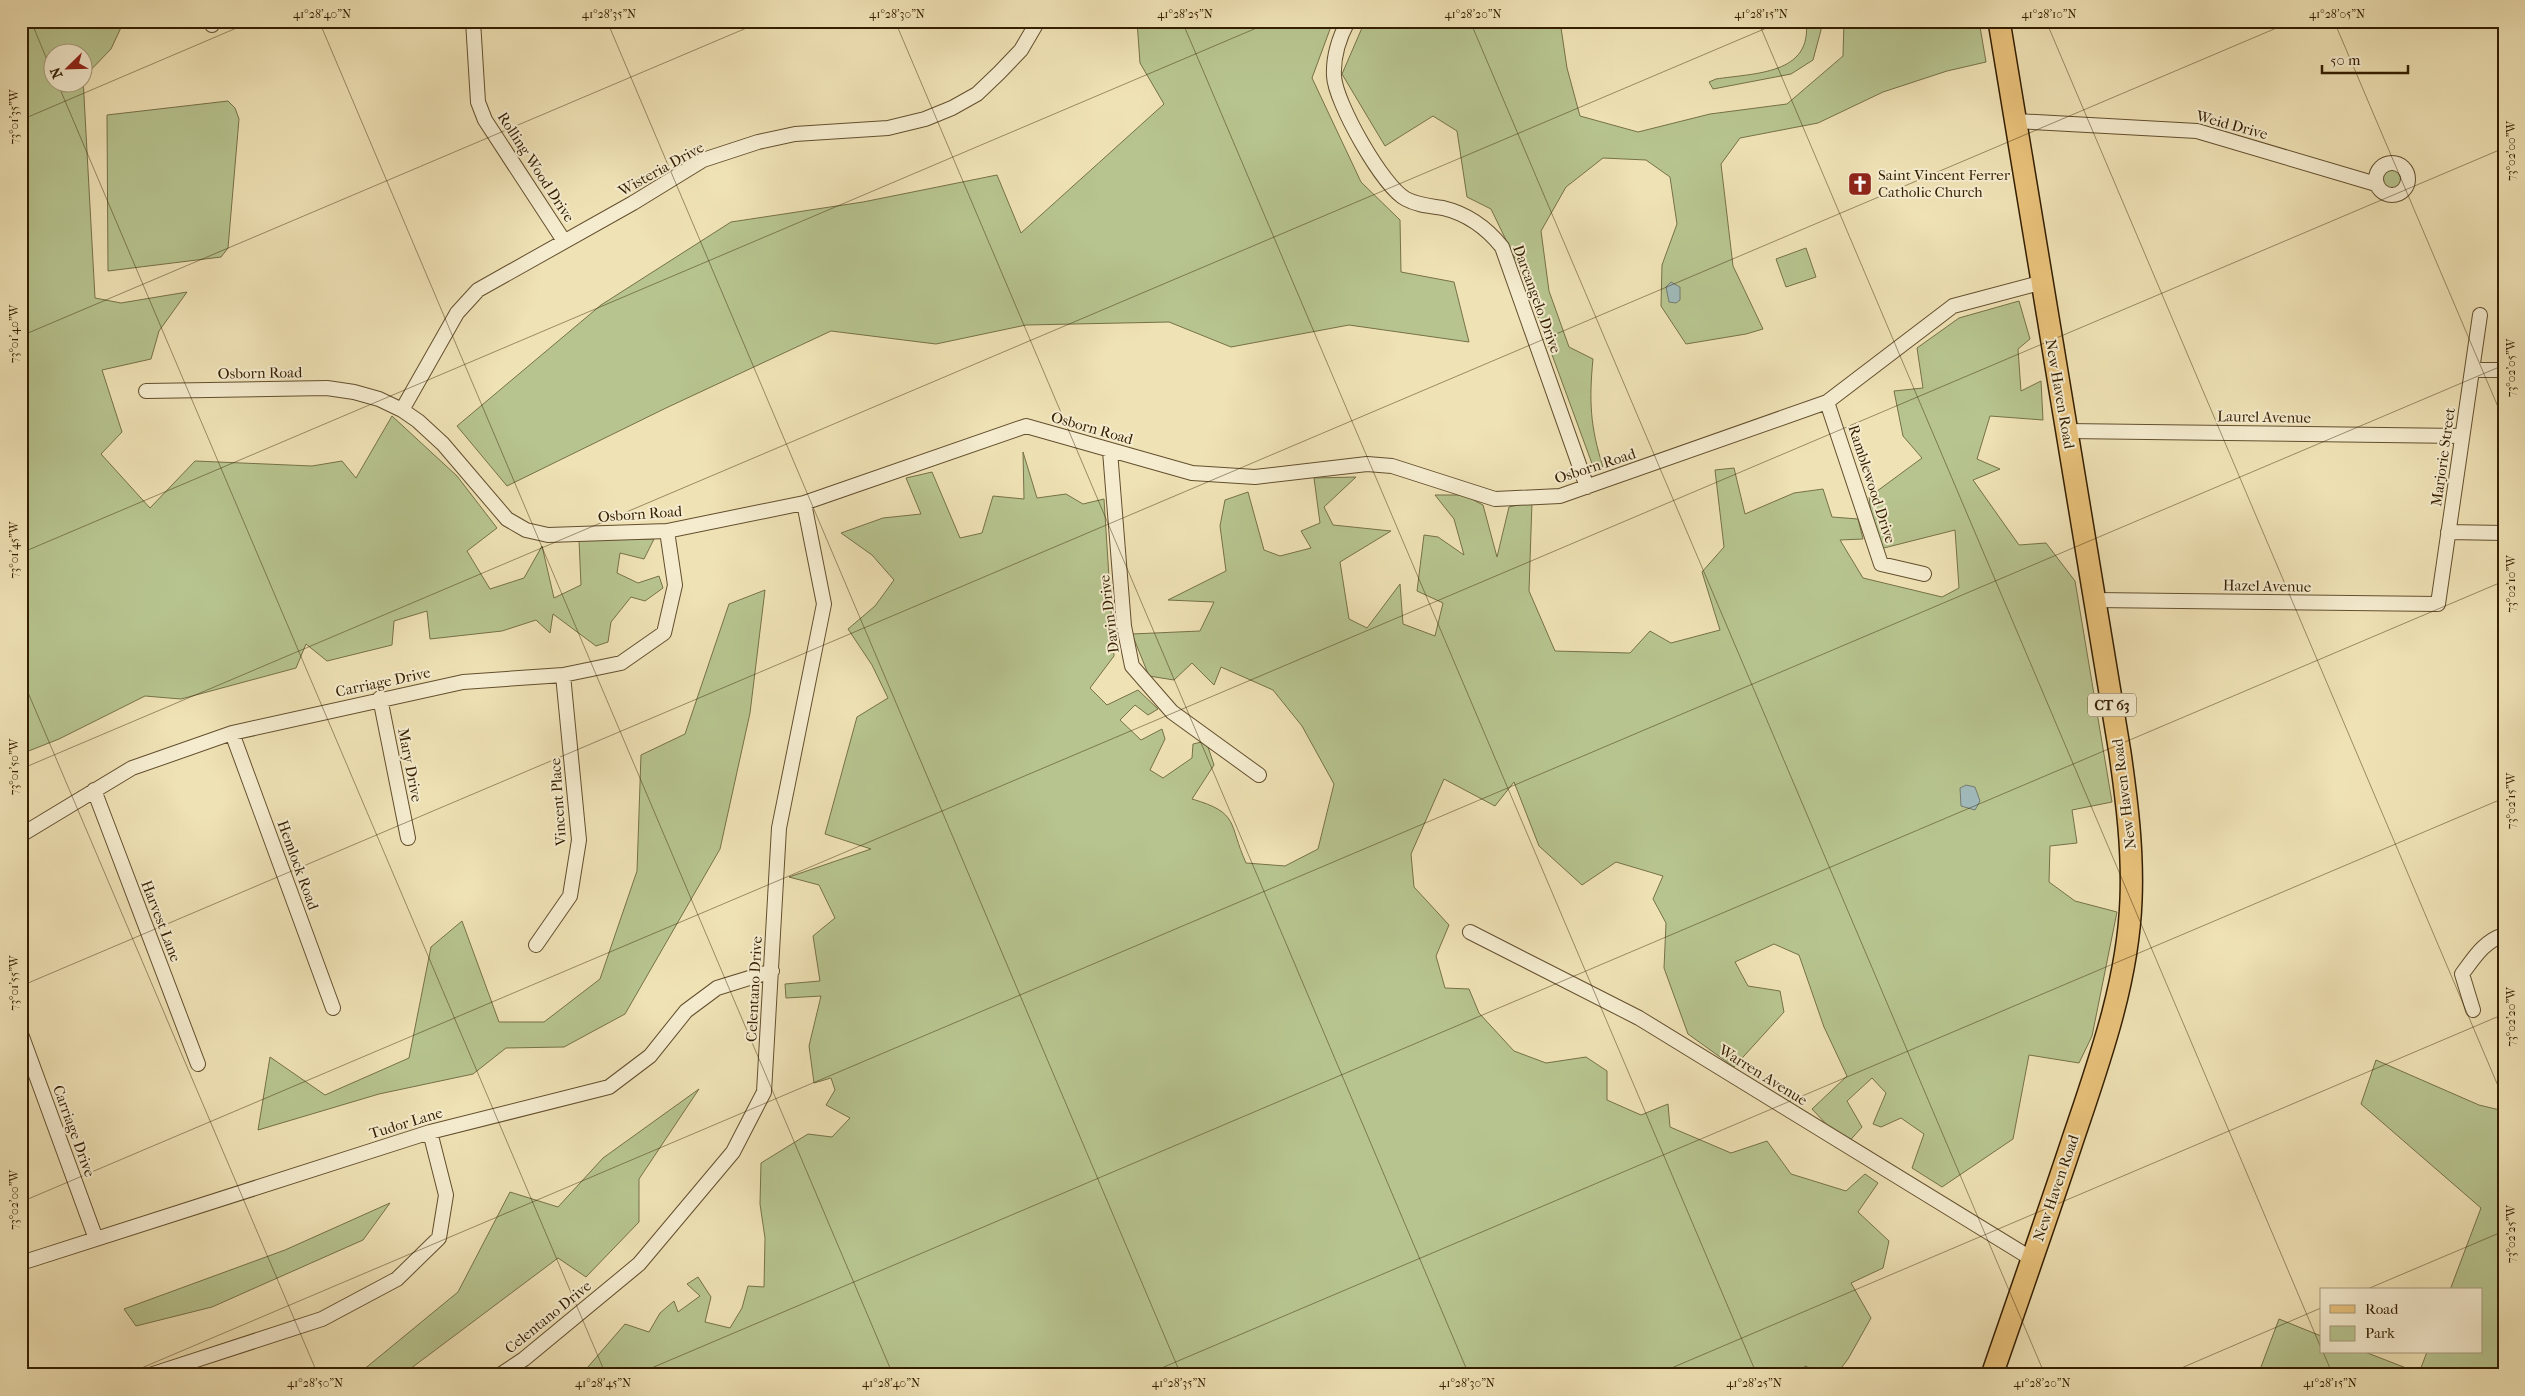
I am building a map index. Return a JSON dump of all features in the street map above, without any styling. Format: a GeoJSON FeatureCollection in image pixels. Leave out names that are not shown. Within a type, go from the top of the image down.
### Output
{"type":"FeatureCollection","features":[{"type":"Feature","properties":{"kind":"main road","name":"New Haven Road"},"geometry":{"type":"LineString","coordinates":[[1992,1375],[2108,1028],[2124,962],[2131,902],[2130,825],[2067,431],[2040,283],[1999,21]]}},
{"type":"Feature","properties":{"kind":"street","name":"Rolling Wood Drive"},"geometry":{"type":"LineString","coordinates":[[474,21],[478,102],[485,120],[564,241]]}},
{"type":"Feature","properties":{"kind":"street","name":"Wisteria Drive"},"geometry":{"type":"LineString","coordinates":[[402,410],[457,313],[478,290],[633,203],[703,160],[758,142],[794,134],[888,128],[925,119],[952,108],[977,94],[999,73],[1021,50],[1038,21]]}},
{"type":"Feature","properties":{"kind":"street","name":"Darcangelo Drive"},"geometry":{"type":"LineString","coordinates":[[1348,21],[1334,60],[1334,77],[1339,98],[1380,173],[1395,191],[1407,200],[1448,210],[1473,220],[1493,235],[1502,247],[1587,487]]}},
{"type":"Feature","properties":{"kind":"street","name":"Weid Drive"},"geometry":{"type":"LineString","coordinates":[[2016,121],[2196,130],[2376,184]]}},
{"type":"Feature","properties":{"kind":"street","name":"Osborn Road"},"geometry":{"type":"LineString","coordinates":[[146,391],[327,388],[354,392],[402,410],[430,430],[508,519],[526,530],[548,535],[667,531],[804,503],[1026,426],[1192,473],[1255,478],[1367,464],[1392,466],[1496,499],[1560,496],[1827,402],[1953,306],[2040,283]]}},
{"type":"Feature","properties":{"kind":"street","name":"Marjorie Street"},"geometry":{"type":"LineString","coordinates":[[2438,604],[2480,315]]}},
{"type":"Feature","properties":{"kind":"street"},"geometry":{"type":"LineString","coordinates":[[2473,370],[2504,370]]}},
{"type":"Feature","properties":{"kind":"street","name":"Ramblewood Drive"},"geometry":{"type":"LineString","coordinates":[[1827,402],[1881,564],[1924,574]]}},
{"type":"Feature","properties":{"kind":"street","name":"Laurel Avenue"},"geometry":{"type":"LineString","coordinates":[[2067,431],[2461,436]]}},
{"type":"Feature","properties":{"kind":"street","name":"Davin Drive"},"geometry":{"type":"LineString","coordinates":[[1110,451],[1124,626],[1132,666],[1172,712],[1259,775]]}},
{"type":"Feature","properties":{"kind":"street","name":"Celentano Drive"},"geometry":{"type":"LineString","coordinates":[[500,1375],[524,1359],[639,1264],[733,1152],[764,1092],[779,828],[824,604],[804,503]]}},
{"type":"Feature","properties":{"kind":"street","name":"Carriage Drive"},"geometry":{"type":"LineString","coordinates":[[21,835],[132,768],[232,733],[380,698],[463,682],[563,675],[621,663],[664,633],[676,585],[667,531]]}},
{"type":"Feature","properties":{"kind":"street"},"geometry":{"type":"LineString","coordinates":[[2448,532],[2504,533]]}},
{"type":"Feature","properties":{"kind":"street","name":"Hazel Avenue"},"geometry":{"type":"LineString","coordinates":[[2095,600],[2438,604]]}},
{"type":"Feature","properties":{"kind":"street","name":"Vincent Place"},"geometry":{"type":"LineString","coordinates":[[536,946],[570,896],[579,840],[563,675]]}},
{"type":"Feature","properties":{"kind":"street","name":"Mary Drive"},"geometry":{"type":"LineString","coordinates":[[380,698],[408,838]]}},
{"type":"Feature","properties":{"kind":"street","name":"Hemlock Road"},"geometry":{"type":"LineString","coordinates":[[232,733],[334,1008]]}},
{"type":"Feature","properties":{"kind":"street","name":"Harvest Lane"},"geometry":{"type":"LineString","coordinates":[[94,790],[198,1064]]}},
{"type":"Feature","properties":{"kind":"street","name":"Warren Avenue"},"geometry":{"type":"LineString","coordinates":[[1470,932],[1639,1018],[2032,1259]]}},
{"type":"Feature","properties":{"kind":"street"},"geometry":{"type":"LineString","coordinates":[[2473,1010],[2462,974],[2480,949],[2496,937],[2504,935]]}},
{"type":"Feature","properties":{"kind":"street","name":"Tudor Lane"},"geometry":{"type":"LineString","coordinates":[[21,1263],[430,1132],[609,1087],[650,1056],[686,1012],[717,988],[772,971]]}},
{"type":"Feature","properties":{"kind":"street","name":"Carriage Drive"},"geometry":{"type":"LineString","coordinates":[[21,1034],[96,1239]]}},
{"type":"Feature","properties":{"kind":"street"},"geometry":{"type":"LineString","coordinates":[[150,1375],[322,1319],[397,1279],[439,1238],[446,1195],[430,1132]]}},
{"type":"Feature","properties":{"kind":"green space"},"geometry":{"type":"Polygon","coordinates":[[[21,21],[124,21],[111,49],[92,69],[92,42],[42,42],[42,92],[84,92],[95,298],[121,303],[187,292],[159,331],[151,359],[102,370],[122,432],[101,454],[150,508],[195,461],[312,466],[342,461],[356,478],[392,416],[457,476],[497,528],[467,551],[490,589],[524,578],[542,546],[554,598],[581,585],[579,540],[654,539],[644,559],[620,553],[617,573],[638,583],[659,576],[663,588],[645,601],[631,597],[611,622],[608,642],[596,646],[553,614],[550,633],[536,620],[502,631],[430,639],[427,611],[394,621],[392,645],[327,661],[306,644],[296,668],[181,699],[145,696],[59,739],[21,754],[21,21]]]}},
{"type":"Feature","properties":{"kind":"green space"},"geometry":{"type":"Polygon","coordinates":[[[1137,21],[1333,21],[1312,78],[1361,182],[1400,220],[1401,272],[1454,282],[1469,342],[1349,325],[1231,347],[1169,322],[1026,325],[936,344],[831,331],[666,408],[507,486],[457,426],[601,305],[731,222],[863,202],[997,175],[1021,233],[1164,104],[1140,63],[1137,21]]]}},
{"type":"Feature","properties":{"kind":"green space"},"geometry":{"type":"Polygon","coordinates":[[[1365,21],[1560,21],[1567,68],[1580,116],[1638,132],[1710,114],[1787,104],[1843,56],[1844,21],[1979,21],[1986,62],[1947,71],[1883,92],[1818,123],[1740,138],[1721,164],[1733,266],[1763,329],[1746,334],[1686,344],[1661,306],[1662,265],[1677,224],[1670,177],[1646,160],[1603,158],[1566,187],[1541,231],[1549,291],[1569,347],[1593,359],[1591,388],[1593,426],[1603,467],[1594,469],[1522,273],[1491,209],[1467,197],[1457,131],[1433,116],[1385,146],[1342,74],[1365,21]]]}},
{"type":"Feature","properties":{"kind":"green space"},"geometry":{"type":"Polygon","coordinates":[[[1806,21],[1820,21],[1821,30],[1813,60],[1791,74],[1713,89],[1709,82],[1716,79],[1763,72],[1791,62],[1800,52],[1806,39],[1806,21]]]}},
{"type":"Feature","properties":{"kind":"green space"},"geometry":{"type":"Polygon","coordinates":[[[228,101],[235,108],[239,119],[228,248],[221,257],[108,271],[107,115],[228,101]]]}},
{"type":"Feature","properties":{"kind":"green space"},"geometry":{"type":"Polygon","coordinates":[[[2392,168],[2400,171],[2403,179],[2400,187],[2392,190],[2384,187],[2381,179],[2384,171],[2392,168]]]}},
{"type":"Feature","properties":{"kind":"green space"},"geometry":{"type":"Polygon","coordinates":[[[1806,248],[1816,277],[1786,287],[1776,259],[1806,248]]]}},
{"type":"Feature","properties":{"kind":"green space"},"geometry":{"type":"Polygon","coordinates":[[[2019,301],[2030,339],[2018,349],[2021,391],[2041,381],[2043,420],[1990,416],[1977,459],[2000,469],[1973,480],[2019,545],[2046,543],[2075,581],[2112,802],[2072,810],[2077,843],[2050,846],[2049,882],[2075,901],[2117,912],[2092,1036],[2079,1063],[2029,1055],[2013,1139],[1942,1187],[1912,1168],[1924,1134],[1901,1118],[1881,1127],[1873,1124],[1886,1093],[1872,1078],[1847,1101],[1862,1127],[1846,1145],[1812,1109],[1847,1076],[1824,1027],[1799,955],[1774,944],[1735,962],[1748,986],[1780,991],[1784,1012],[1734,1067],[1688,1034],[1664,968],[1666,923],[1653,899],[1663,876],[1616,862],[1582,885],[1539,846],[1514,782],[1495,806],[1444,779],[1411,854],[1414,887],[1449,925],[1436,956],[1445,988],[1469,989],[1479,1013],[1514,1051],[1546,1063],[1586,1057],[1607,1071],[1607,1100],[1641,1115],[1668,1104],[1670,1127],[1731,1153],[1767,1141],[1791,1174],[1846,1191],[1865,1174],[1878,1183],[1858,1212],[1889,1241],[1883,1268],[1851,1283],[1871,1318],[1848,1359],[1836,1375],[1825,1375],[1805,1366],[1803,1375],[581,1375],[625,1324],[649,1332],[660,1313],[674,1301],[678,1312],[700,1296],[687,1284],[698,1277],[711,1297],[705,1322],[730,1328],[742,1308],[748,1286],[764,1287],[765,1238],[760,1204],[761,1163],[808,1134],[832,1137],[850,1118],[826,1105],[835,1090],[831,1078],[814,1083],[809,1046],[821,996],[786,998],[785,984],[820,981],[813,936],[835,918],[819,885],[789,877],[871,849],[825,834],[857,717],[888,698],[872,665],[848,629],[875,606],[894,580],[872,555],[841,533],[883,518],[921,514],[906,478],[932,472],[960,538],[982,533],[993,496],[1024,499],[1023,452],[1037,498],[1066,494],[1083,504],[1104,499],[1114,656],[1090,688],[1107,705],[1138,690],[1158,709],[1148,715],[1135,705],[1120,720],[1141,740],[1162,729],[1165,739],[1150,770],[1163,778],[1192,758],[1193,744],[1206,741],[1214,765],[1192,799],[1218,809],[1225,815],[1234,829],[1246,863],[1285,866],[1318,849],[1334,784],[1302,726],[1273,690],[1221,667],[1214,685],[1192,663],[1174,680],[1149,676],[1132,634],[1200,631],[1214,602],[1168,600],[1226,571],[1220,526],[1225,500],[1248,492],[1264,550],[1280,556],[1311,548],[1301,531],[1320,523],[1314,478],[1356,477],[1324,507],[1333,525],[1391,531],[1340,562],[1349,619],[1367,628],[1400,584],[1403,624],[1435,636],[1443,603],[1417,591],[1424,535],[1438,537],[1464,555],[1454,519],[1435,495],[1464,495],[1483,505],[1497,557],[1509,507],[1532,502],[1529,591],[1555,651],[1630,653],[1650,631],[1671,643],[1720,630],[1702,572],[1724,547],[1715,470],[1734,468],[1745,514],[1794,493],[1823,489],[1832,517],[1858,519],[1863,539],[1840,540],[1863,578],[1942,597],[1959,588],[1955,530],[1876,550],[1869,497],[1922,458],[1903,436],[1894,391],[1923,388],[1917,348],[1959,318],[2019,301]]]}},
{"type":"Feature","properties":{"kind":"green space"},"geometry":{"type":"Polygon","coordinates":[[[765,590],[750,713],[720,849],[625,1014],[564,1047],[506,1048],[473,1074],[379,1094],[258,1130],[270,1057],[325,1095],[409,1058],[431,947],[462,921],[499,1022],[544,1022],[600,979],[637,871],[641,755],[685,734],[729,604],[765,590]]]}},
{"type":"Feature","properties":{"kind":"green space"},"geometry":{"type":"Polygon","coordinates":[[[2376,1060],[2479,1105],[2504,1111],[2504,1375],[2258,1375],[2279,1319],[2320,1336],[2320,1354],[2370,1354],[2419,1373],[2426,1354],[2482,1354],[2482,1288],[2451,1288],[2481,1208],[2361,1104],[2376,1060]]]}},
{"type":"Feature","properties":{"kind":"green space"},"geometry":{"type":"Polygon","coordinates":[[[699,1089],[639,1179],[639,1222],[586,1277],[558,1258],[402,1375],[357,1375],[458,1292],[510,1192],[558,1207],[603,1158],[699,1089]]]}},
{"type":"Feature","properties":{"kind":"green space"},"geometry":{"type":"Polygon","coordinates":[[[390,1203],[363,1240],[212,1307],[136,1326],[124,1309],[285,1250],[390,1203]]]}},
{"type":"Feature","properties":{"kind":"water"},"geometry":{"type":"Polygon","coordinates":[[[1671,282],[1680,287],[1680,300],[1676,303],[1669,302],[1666,287],[1671,282]]]}},
{"type":"Feature","properties":{"kind":"water"},"geometry":{"type":"Polygon","coordinates":[[[1966,785],[1975,787],[1980,801],[1975,810],[1961,806],[1960,788],[1966,785]]]}},
{"type":"Feature","properties":{"kind":"place","name":"Saint Vincent Ferrer Catholic Church"},"geometry":{"type":"Point","coordinates":[1860,184]}}]}
